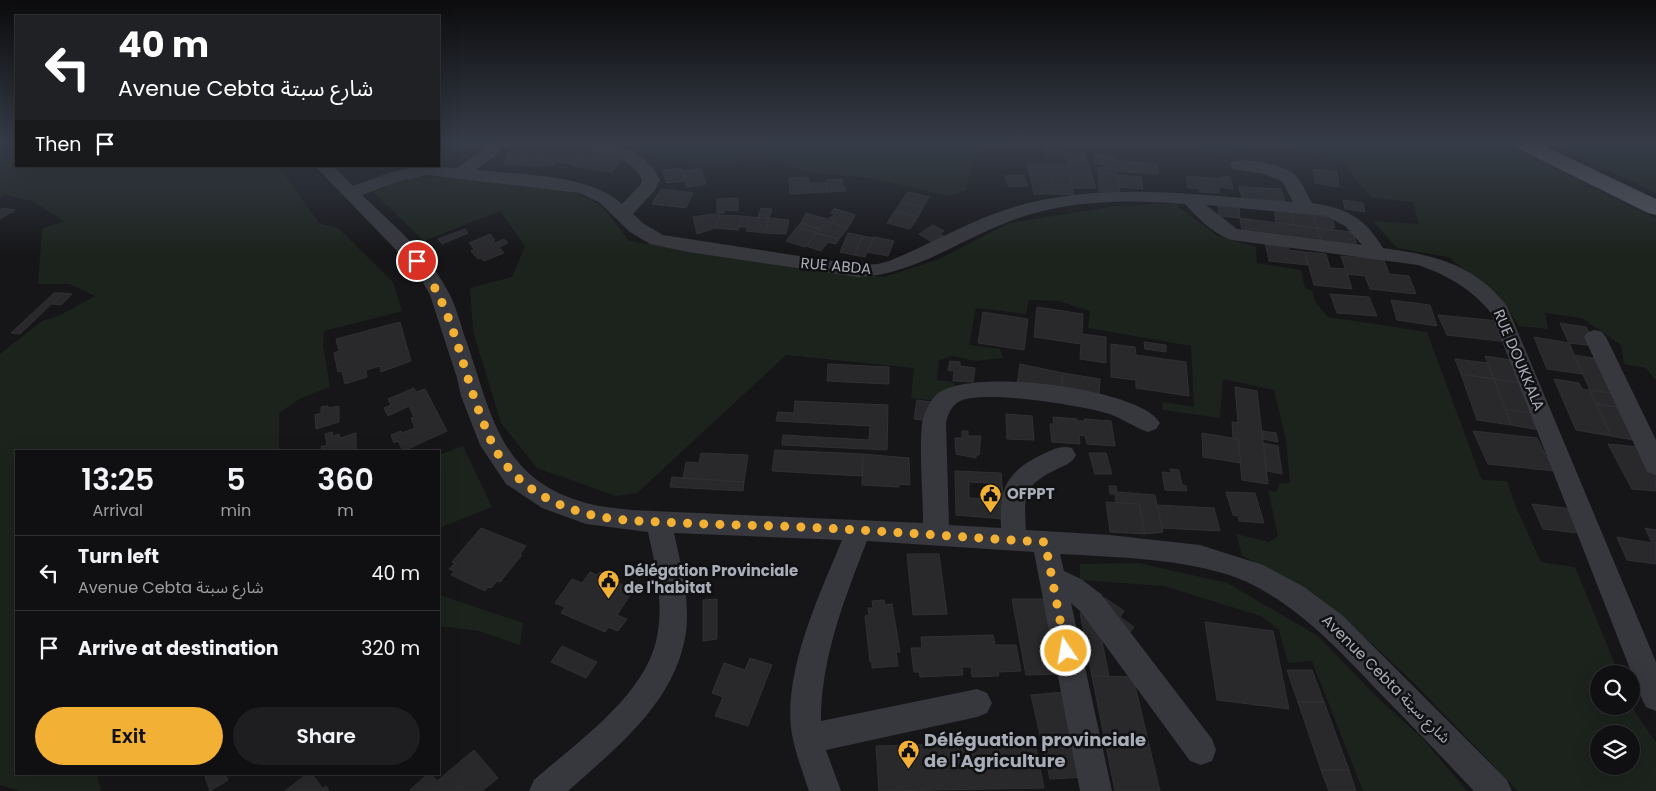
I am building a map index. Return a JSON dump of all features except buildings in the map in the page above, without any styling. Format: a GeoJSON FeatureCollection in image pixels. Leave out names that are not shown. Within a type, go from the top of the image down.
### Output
{"type":"FeatureCollection","features":[{"type":"Feature","properties":{"kind":"main road"},"geometry":{"type":"LineString","coordinates":[[1600,181],[1656,208]]}},
{"type":"Feature","properties":{"kind":"street","name":"Avenue Cebta شارع سبتة"},"geometry":{"type":"LineString","coordinates":[[337,181],[417,261],[434,284],[440,295],[468,378],[472,396],[492,445],[516,476],[551,501],[576,511],[623,520],[859,530],[1135,548],[1200,556],[1254,573],[1314,610],[1332,624],[1496,791]]}},
{"type":"Feature","properties":{"kind":"street","name":"RUE ABDA"},"geometry":{"type":"LineString","coordinates":[[349,193],[384,181]]}},
{"type":"Feature","properties":{"kind":"street","name":"RUE ABDA"},"geometry":{"type":"LineString","coordinates":[[522,181],[584,189],[605,198],[647,235],[671,243],[843,270],[871,271],[906,262],[999,218],[1040,206],[1116,197],[1191,199],[1306,209],[1336,214],[1346,219],[1363,233],[1376,253]]}},
{"type":"Feature","properties":{"kind":"street"},"geometry":{"type":"LineString","coordinates":[[622,214],[649,186],[651,181]]}},
{"type":"Feature","properties":{"kind":"street"},"geometry":{"type":"LineString","coordinates":[[1292,181],[1306,209]]}},
{"type":"Feature","properties":{"kind":"street","name":"RUE DOUKKALA"},"geometry":{"type":"LineString","coordinates":[[1191,199],[1203,213],[1232,234],[1420,259],[1445,267],[1476,285],[1500,310],[1656,697]]}},
{"type":"Feature","properties":{"kind":"street"},"geometry":{"type":"LineString","coordinates":[[1595,336],[1656,465]]}},
{"type":"Feature","properties":{"kind":"street"},"geometry":{"type":"LineString","coordinates":[[936,536],[934,423],[938,410],[951,396],[965,391],[986,389],[1029,392],[1102,403],[1148,422]]}},
{"type":"Feature","properties":{"kind":"street"},"geometry":{"type":"LineString","coordinates":[[1014,540],[1014,493],[1016,485],[1031,471],[1064,455]]}},
{"type":"Feature","properties":{"kind":"street"},"geometry":{"type":"LineString","coordinates":[[545,791],[628,715],[654,681],[662,665],[672,633],[672,616],[669,573],[659,522]]}},
{"type":"Feature","properties":{"kind":"street"},"geometry":{"type":"LineString","coordinates":[[826,791],[808,739],[806,725],[807,702],[814,656],[826,616],[859,530]]}},
{"type":"Feature","properties":{"kind":"street"},"geometry":{"type":"LineString","coordinates":[[1045,542],[1096,791]]}},
{"type":"Feature","properties":{"kind":"street"},"geometry":{"type":"LineString","coordinates":[[1052,578],[1072,587],[1091,603],[1201,750]]}},
{"type":"Feature","properties":{"kind":"street"},"geometry":{"type":"LineString","coordinates":[[808,739],[977,703]]}},
{"type":"Feature","properties":{"kind":"shaded area"},"geometry":{"type":"Polygon","coordinates":[[[0,181],[289,181],[319,223],[338,228],[393,282],[402,311],[324,331],[323,345],[330,387],[301,398],[279,413],[279,450],[15,450],[15,775],[97,775],[101,791],[20,791],[0,785],[0,354],[42,321],[60,315],[95,296],[69,284],[38,284],[42,229],[64,221],[32,201],[5,195],[0,198],[0,181]]]}},
{"type":"Feature","properties":{"kind":"shaded area"},"geometry":{"type":"Polygon","coordinates":[[[399,181],[499,181],[575,193],[602,206],[629,241],[803,269],[884,277],[939,259],[1009,223],[1116,206],[1178,203],[1177,206],[1218,236],[1256,247],[1257,263],[1301,270],[1305,288],[1312,291],[1316,303],[1328,317],[1427,332],[1481,478],[1483,480],[1507,481],[1515,505],[1541,562],[1575,567],[1615,665],[1590,665],[1590,715],[1637,715],[1656,742],[1656,791],[1518,791],[1414,683],[1341,615],[1242,555],[1236,534],[1269,542],[1278,536],[1268,490],[1276,492],[1280,483],[1290,483],[1286,440],[1274,390],[1223,379],[1220,418],[1163,410],[1162,402],[1194,407],[1191,346],[1088,328],[1090,311],[1058,301],[1029,300],[1026,314],[976,308],[969,345],[1000,349],[1003,358],[975,361],[953,356],[939,360],[937,380],[953,382],[955,386],[937,401],[911,398],[914,368],[786,355],[637,493],[616,496],[537,468],[501,423],[473,331],[470,288],[512,277],[525,246],[500,211],[424,241],[373,192],[399,181]]]}},
{"type":"Feature","properties":{"kind":"shaded area"},"geometry":{"type":"Polygon","coordinates":[[[883,181],[968,181],[966,190],[950,196],[883,181]]]}},
{"type":"Feature","properties":{"kind":"shaded area"},"geometry":{"type":"Polygon","coordinates":[[[1357,181],[1581,181],[1656,218],[1656,381],[1646,368],[1624,364],[1621,345],[1582,318],[1545,313],[1548,329],[1519,326],[1501,298],[1448,257],[1397,248],[1373,221],[1419,224],[1413,202],[1371,198],[1357,181]]]}},
{"type":"Feature","properties":{"kind":"shaded area"},"geometry":{"type":"Polygon","coordinates":[[[1630,181],[1656,181],[1656,193],[1630,181]]]}},
{"type":"Feature","properties":{"kind":"shaded area"},"geometry":{"type":"Polygon","coordinates":[[[463,446],[492,507],[440,528],[440,455],[463,446]]]}},
{"type":"Feature","properties":{"kind":"shaded area"},"geometry":{"type":"Polygon","coordinates":[[[1139,563],[1227,583],[1318,636],[1377,697],[1423,739],[1467,791],[1363,791],[1312,661],[1288,663],[1279,630],[1261,616],[1164,586],[1080,580],[1080,564],[1139,563]]]}},
{"type":"Feature","properties":{"kind":"shaded area"},"geometry":{"type":"Polygon","coordinates":[[[440,595],[523,623],[520,645],[479,631],[440,626],[440,595]]]}},
{"type":"Feature","properties":{"kind":"place","name":"OFPPT"},"geometry":{"type":"Point","coordinates":[991,513]}},
{"type":"Feature","properties":{"kind":"place","name":"Délégation Provinciale de l'habitat"},"geometry":{"type":"Point","coordinates":[608,599]}},
{"type":"Feature","properties":{"kind":"place","name":"Déléguation provinciale de l'Agriculture"},"geometry":{"type":"Point","coordinates":[908,769]}},
{"type":"Feature","properties":{"kind":"route"},"geometry":{"type":"LineString","coordinates":[[417,261],[428,274],[440,295],[468,378],[472,396],[492,445],[516,476],[537,494],[586,514],[631,522],[859,530],[1045,542],[1066,651]]}}]}
